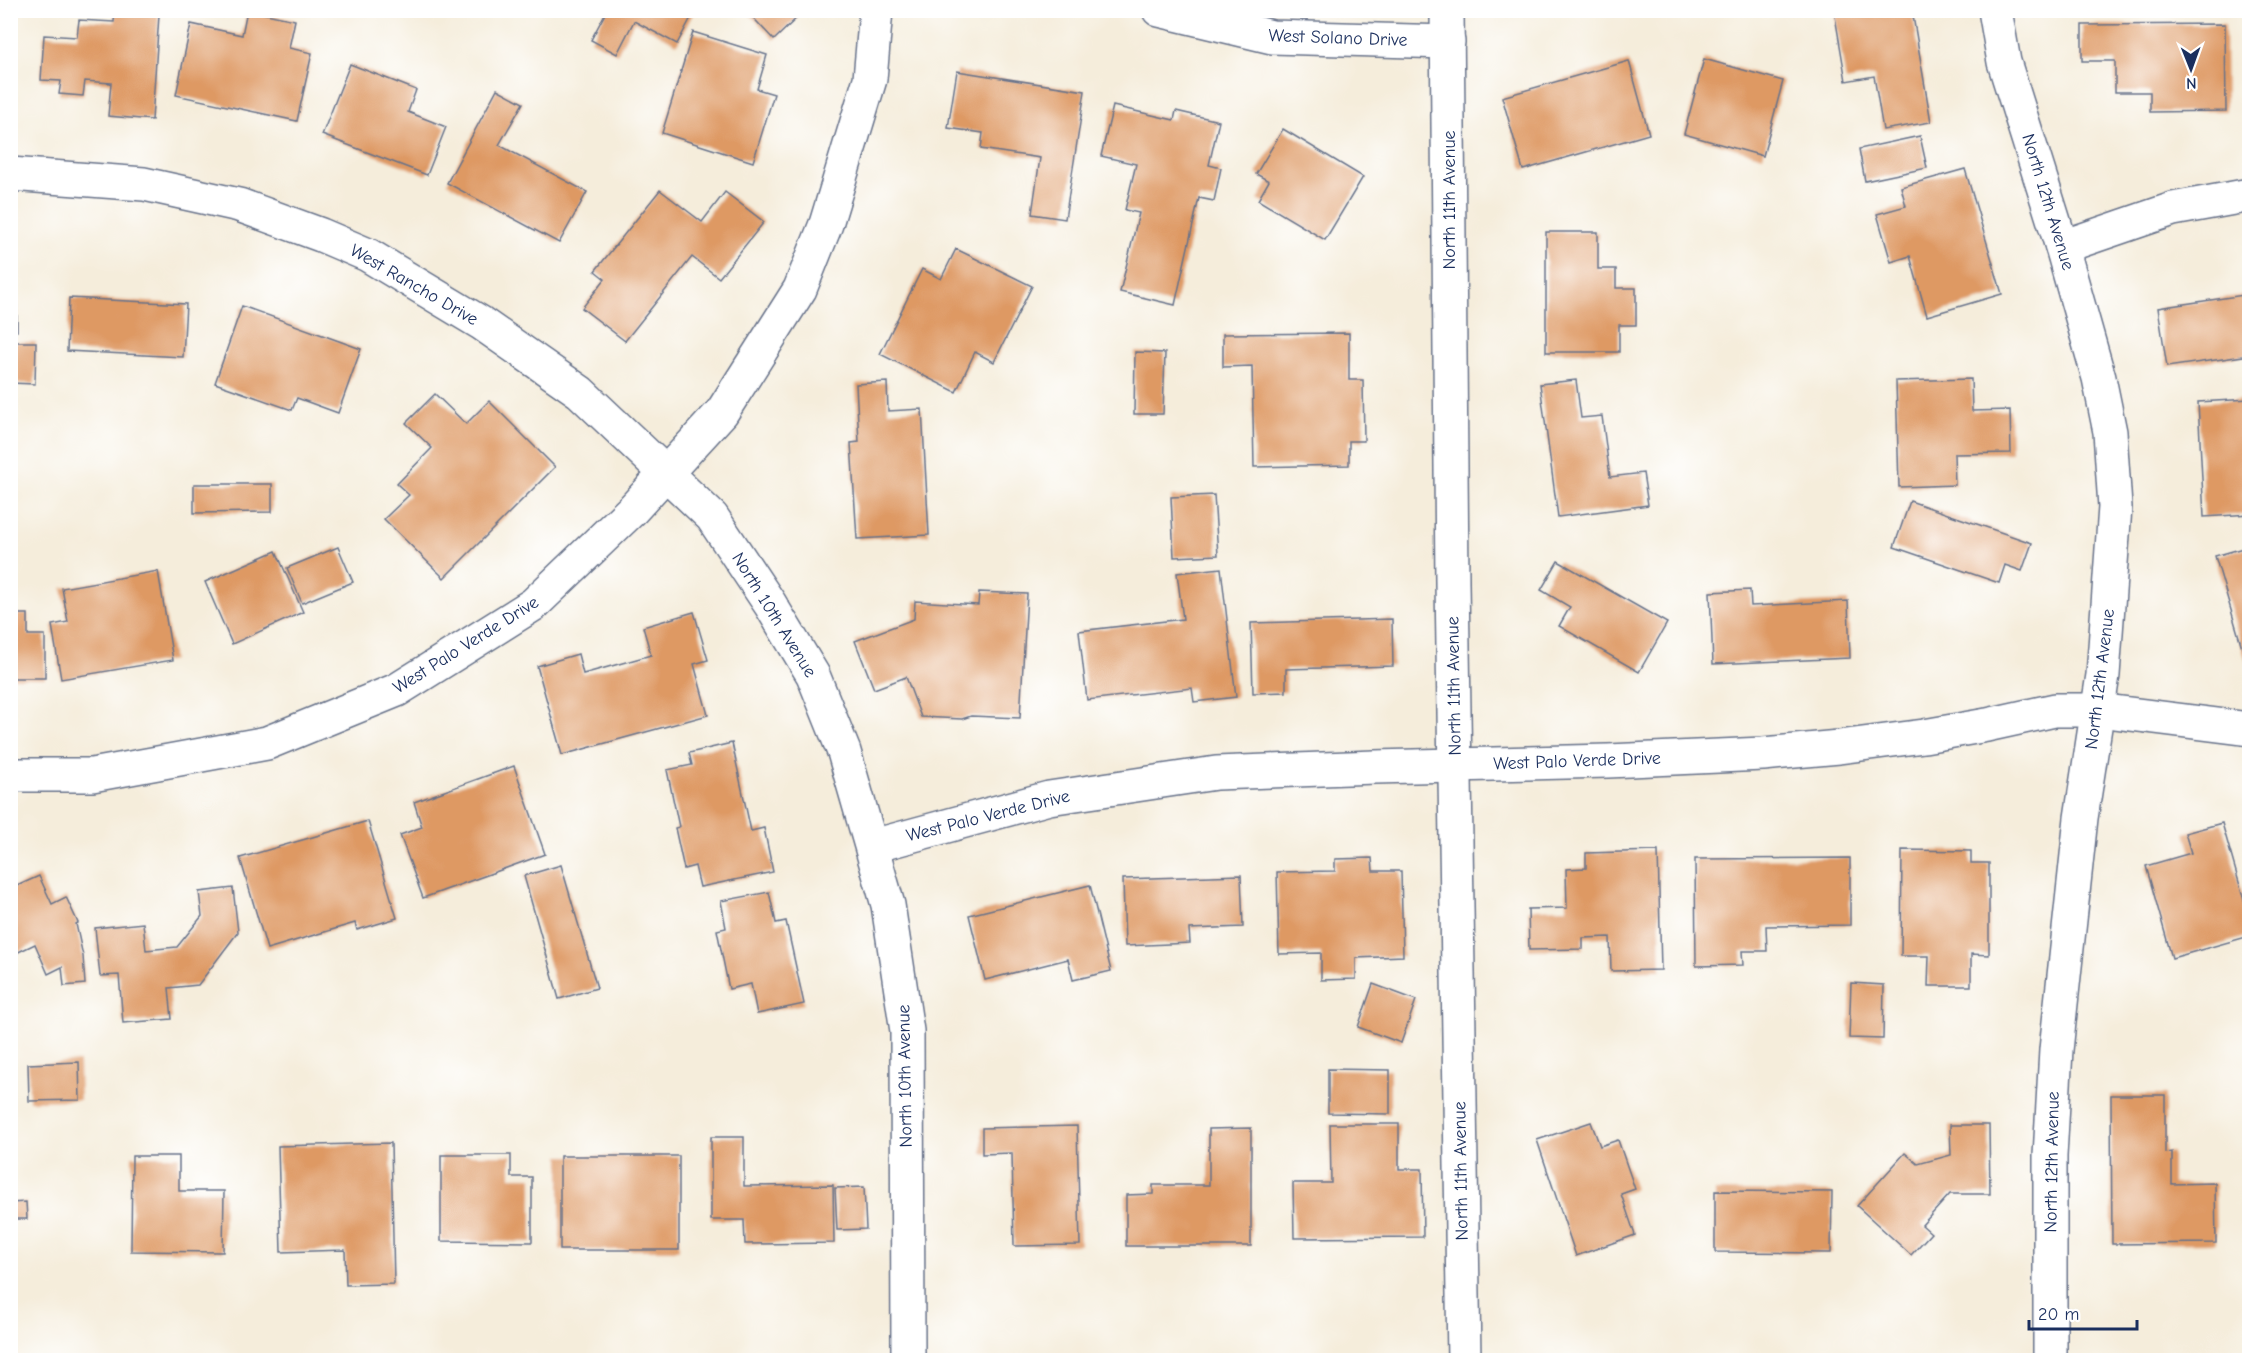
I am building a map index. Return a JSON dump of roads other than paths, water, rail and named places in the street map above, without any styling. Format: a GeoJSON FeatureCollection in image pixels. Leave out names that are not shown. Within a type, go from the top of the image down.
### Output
{"type":"FeatureCollection","features":[{"type":"Feature","properties":{"kind":"street"},"geometry":{"type":"LineString","coordinates":[[666,472],[722,412],[800,289],[826,224],[870,79],[876,10]]}},
{"type":"Feature","properties":{"kind":"street","name":"West Solano Drive"},"geometry":{"type":"LineString","coordinates":[[1159,10],[1272,37],[1448,26]]}},
{"type":"Feature","properties":{"kind":"street","name":"North 12th Avenue"},"geometry":{"type":"LineString","coordinates":[[1995,10],[2004,62],[2062,247],[2099,378],[2110,432],[2115,507],[2108,619],[2098,710],[2081,818],[2056,1050],[2050,1156],[2050,1360]]}},
{"type":"Feature","properties":{"kind":"street","name":"North 11th Avenue"},"geometry":{"type":"LineString","coordinates":[[1448,26],[1452,559],[1464,1360]]}},
{"type":"Feature","properties":{"kind":"street","name":"West Rancho Drive"},"geometry":{"type":"LineString","coordinates":[[10,174],[144,184],[239,205],[368,255],[481,323],[580,392],[666,472]]}},
{"type":"Feature","properties":{"kind":"street"},"geometry":{"type":"LineString","coordinates":[[2062,247],[2172,209],[2250,195]]}},
{"type":"Feature","properties":{"kind":"street","name":"West Palo Verde Drive"},"geometry":{"type":"LineString","coordinates":[[10,776],[92,775],[267,743],[397,690],[534,604],[633,509],[666,472]]}},
{"type":"Feature","properties":{"kind":"street","name":"North 10th Avenue"},"geometry":{"type":"LineString","coordinates":[[666,472],[712,517],[770,604],[813,675],[844,752],[873,846],[888,905],[907,1031],[909,1360]]}},
{"type":"Feature","properties":{"kind":"street","name":"West Palo Verde Drive"},"geometry":{"type":"LineString","coordinates":[[873,846],[1048,798],[1216,773],[1763,754],[1924,736],[2055,710],[2098,710],[2250,729]]}}]}
